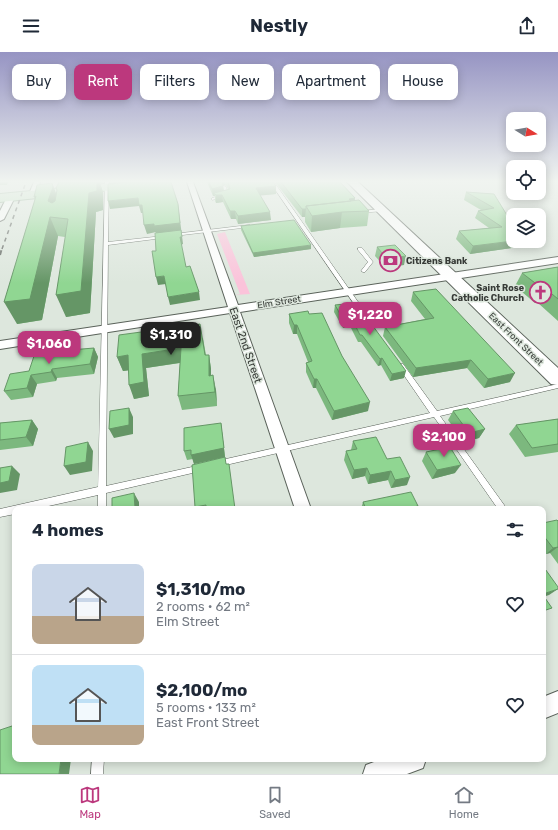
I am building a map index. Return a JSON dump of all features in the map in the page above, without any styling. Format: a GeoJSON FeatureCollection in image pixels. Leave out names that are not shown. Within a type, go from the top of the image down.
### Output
{"type":"FeatureCollection","features":[{"type":"Feature","properties":{"kind":"main road","name":"East Front Street"},"geometry":{"type":"LineString","coordinates":[[388,216],[558,379]]}},
{"type":"Feature","properties":{"kind":"street","name":"East 2nd Street"},"geometry":{"type":"LineString","coordinates":[[202,216],[302,506]]}},
{"type":"Feature","properties":{"kind":"street","name":"Elm Street"},"geometry":{"type":"LineString","coordinates":[[0,345],[558,260]]}},
{"type":"Feature","properties":{"kind":"street"},"geometry":{"type":"LineString","coordinates":[[546,707],[558,702]]}},
{"type":"Feature","properties":{"kind":"street"},"geometry":{"type":"LineString","coordinates":[[388,769],[406,762]]}},
{"type":"Feature","properties":{"kind":"lane"},"geometry":{"type":"LineString","coordinates":[[102,506],[107,216]]}},
{"type":"Feature","properties":{"kind":"lane"},"geometry":{"type":"LineString","coordinates":[[294,216],[365,317]]}},
{"type":"Feature","properties":{"kind":"lane"},"geometry":{"type":"LineString","coordinates":[[297,220],[306,219]]}},
{"type":"Feature","properties":{"kind":"lane"},"geometry":{"type":"LineString","coordinates":[[106,244],[257,225]]}},
{"type":"Feature","properties":{"kind":"lane"},"geometry":{"type":"LineString","coordinates":[[360,249],[370,262],[363,271]]}},
{"type":"Feature","properties":{"kind":"lane"},"geometry":{"type":"LineString","coordinates":[[398,362],[501,506]]}},
{"type":"Feature","properties":{"kind":"lane"},"geometry":{"type":"LineString","coordinates":[[30,506],[558,386]]}},
{"type":"Feature","properties":{"kind":"lane"},"geometry":{"type":"LineString","coordinates":[[0,513],[12,510]]}},
{"type":"Feature","properties":{"kind":"lane"},"geometry":{"type":"LineString","coordinates":[[97,774],[98,762]]}},
{"type":"Feature","properties":{"kind":"shaded area"},"geometry":{"type":"Polygon","coordinates":[[[225,232],[250,294],[235,295],[240,294],[217,234],[225,232]]]}},
{"type":"Feature","properties":{"kind":"building"},"geometry":{"type":"Polygon","coordinates":[[[30,216],[87,216],[81,291],[56,295],[68,219],[50,217],[30,299],[4,302],[30,216]]]}},
{"type":"Feature","properties":{"kind":"building"},"geometry":{"type":"Polygon","coordinates":[[[143,216],[179,216],[180,223],[154,226],[154,224],[144,225],[143,216]]]}},
{"type":"Feature","properties":{"kind":"building"},"geometry":{"type":"Polygon","coordinates":[[[485,216],[506,216],[506,242],[473,246],[459,231],[502,227],[485,216]]]}},
{"type":"Feature","properties":{"kind":"building"},"geometry":{"type":"Polygon","coordinates":[[[294,220],[311,245],[253,253],[241,226],[294,220]]]}},
{"type":"Feature","properties":{"kind":"building"},"geometry":{"type":"Polygon","coordinates":[[[181,230],[182,237],[180,237],[186,267],[190,266],[199,292],[168,297],[164,276],[156,277],[152,251],[156,251],[155,233],[181,230]]]}},
{"type":"Feature","properties":{"kind":"building"},"geometry":{"type":"Polygon","coordinates":[[[395,245],[406,256],[387,259],[377,247],[395,245]]]}},
{"type":"Feature","properties":{"kind":"building"},"geometry":{"type":"Polygon","coordinates":[[[558,267],[558,299],[522,273],[558,267]]]}},
{"type":"Feature","properties":{"kind":"building"},"geometry":{"type":"Polygon","coordinates":[[[436,289],[515,373],[488,379],[471,360],[416,368],[385,327],[434,318],[413,292],[436,289]]]}},
{"type":"Feature","properties":{"kind":"building"},"geometry":{"type":"Polygon","coordinates":[[[356,303],[406,371],[392,374],[382,358],[380,359],[362,335],[360,335],[352,319],[344,321],[335,305],[356,303]]]}},
{"type":"Feature","properties":{"kind":"building"},"geometry":{"type":"Polygon","coordinates":[[[308,311],[309,314],[322,313],[342,356],[370,402],[334,411],[317,379],[314,379],[306,363],[312,361],[297,325],[294,325],[289,314],[308,311]]]}},
{"type":"Feature","properties":{"kind":"building"},"geometry":{"type":"Polygon","coordinates":[[[200,324],[205,355],[209,355],[209,376],[213,375],[215,392],[178,396],[181,348],[142,354],[144,382],[129,385],[128,355],[117,357],[119,335],[200,324]]]}},
{"type":"Feature","properties":{"kind":"building"},"geometry":{"type":"Polygon","coordinates":[[[94,348],[90,364],[52,369],[51,372],[31,375],[27,388],[4,391],[10,374],[29,371],[35,353],[94,348]]]}},
{"type":"Feature","properties":{"kind":"building"},"geometry":{"type":"Polygon","coordinates":[[[129,408],[129,425],[109,429],[110,411],[129,408]]]}},
{"type":"Feature","properties":{"kind":"building"},"geometry":{"type":"Polygon","coordinates":[[[468,408],[485,429],[469,433],[453,411],[468,408]]]}},
{"type":"Feature","properties":{"kind":"building"},"geometry":{"type":"Polygon","coordinates":[[[558,419],[558,444],[532,448],[516,425],[558,419]]]}},
{"type":"Feature","properties":{"kind":"building"},"geometry":{"type":"Polygon","coordinates":[[[32,420],[26,437],[0,440],[0,423],[32,420]]]}},
{"type":"Feature","properties":{"kind":"building"},"geometry":{"type":"Polygon","coordinates":[[[221,423],[224,448],[191,455],[191,450],[184,451],[184,428],[221,423]]]}},
{"type":"Feature","properties":{"kind":"building"},"geometry":{"type":"Polygon","coordinates":[[[376,437],[387,459],[400,457],[410,477],[395,480],[391,471],[370,475],[367,468],[354,470],[346,451],[357,449],[353,441],[376,437]]]}},
{"type":"Feature","properties":{"kind":"building"},"geometry":{"type":"Polygon","coordinates":[[[88,442],[86,462],[64,466],[66,447],[88,442]]]}},
{"type":"Feature","properties":{"kind":"building"},"geometry":{"type":"Polygon","coordinates":[[[450,447],[461,465],[437,470],[426,452],[450,447]]]}},
{"type":"Feature","properties":{"kind":"building"},"geometry":{"type":"Polygon","coordinates":[[[225,457],[226,464],[229,464],[235,506],[195,506],[192,465],[225,457]]]}},
{"type":"Feature","properties":{"kind":"building"},"geometry":{"type":"Polygon","coordinates":[[[12,466],[9,481],[0,483],[0,468],[12,466]]]}},
{"type":"Feature","properties":{"kind":"building"},"geometry":{"type":"Polygon","coordinates":[[[411,492],[418,506],[365,506],[363,502],[411,492]]]}},
{"type":"Feature","properties":{"kind":"building"},"geometry":{"type":"Polygon","coordinates":[[[134,493],[135,506],[112,506],[112,498],[134,493]]]}},
{"type":"Feature","properties":{"kind":"building"},"geometry":{"type":"Polygon","coordinates":[[[558,521],[558,547],[553,548],[546,539],[546,522],[558,521]]]}},
{"type":"Feature","properties":{"kind":"building"},"geometry":{"type":"Polygon","coordinates":[[[546,570],[558,587],[558,589],[546,593],[546,570]]]}},
{"type":"Feature","properties":{"kind":"building"},"geometry":{"type":"Polygon","coordinates":[[[546,599],[552,608],[546,610],[546,599]]]}},
{"type":"Feature","properties":{"kind":"building"},"geometry":{"type":"Polygon","coordinates":[[[12,726],[12,762],[61,762],[59,774],[0,774],[0,730],[12,726]]]}},
{"type":"Feature","properties":{"kind":"railway"},"geometry":{"type":"LineString","coordinates":[[2,249],[14,216]]}},
{"type":"Feature","properties":{"kind":"railway"},"geometry":{"type":"LineString","coordinates":[[0,255],[2,248]]}},
{"type":"Feature","properties":{"kind":"place","name":"Citizens Bank"},"geometry":{"type":"Point","coordinates":[390,261]}},
{"type":"Feature","properties":{"kind":"place","name":"Saint Rose Catholic Church"},"geometry":{"type":"Point","coordinates":[540,293]}}]}
